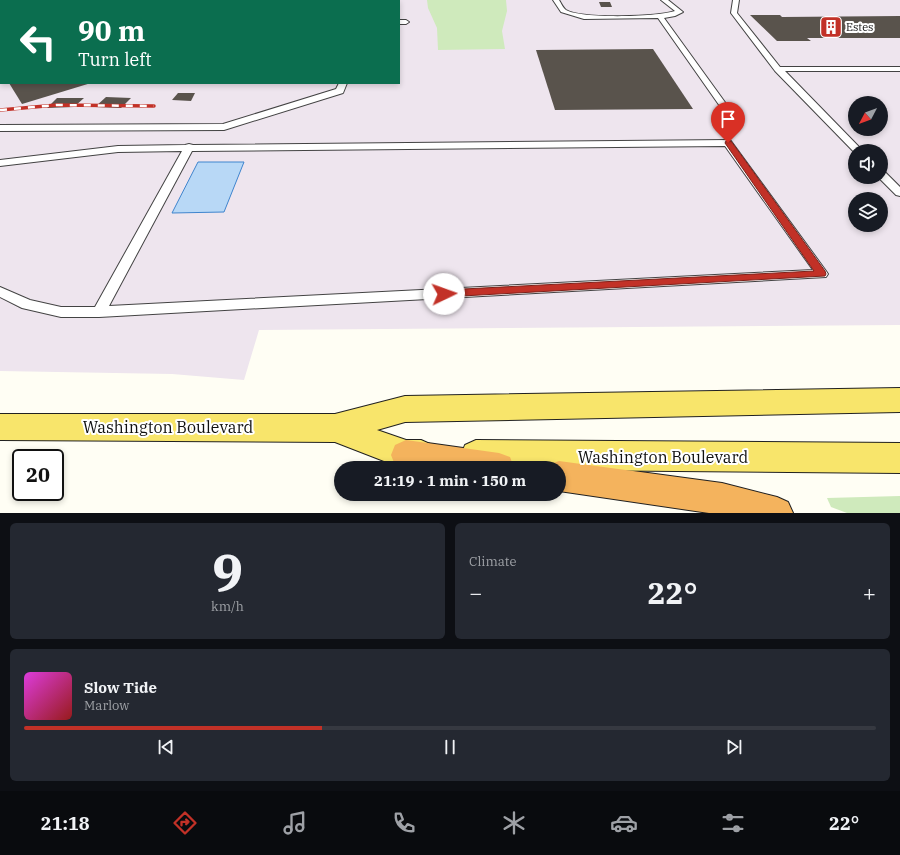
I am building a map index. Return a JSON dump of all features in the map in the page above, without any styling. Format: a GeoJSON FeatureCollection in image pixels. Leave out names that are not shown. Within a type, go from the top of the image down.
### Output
{"type":"FeatureCollection","features":[{"type":"Feature","properties":{"kind":"highway"},"geometry":{"type":"LineString","coordinates":[[406,455],[449,461]]}},
{"type":"Feature","properties":{"kind":"highway"},"geometry":{"type":"LineString","coordinates":[[566,477],[722,500],[777,513]]}},
{"type":"Feature","properties":{"kind":"main road","name":"Washington Boulevard"},"geometry":{"type":"LineString","coordinates":[[0,426],[335,428],[405,409],[900,400]]}},
{"type":"Feature","properties":{"kind":"main road","name":"Washington Boulevard"},"geometry":{"type":"LineString","coordinates":[[335,428],[406,455],[900,458]]}},
{"type":"Feature","properties":{"kind":"lane"},"geometry":{"type":"LineString","coordinates":[[556,0],[563,11],[582,17],[660,16],[674,15],[680,12],[664,0]]}},
{"type":"Feature","properties":{"kind":"lane"},"geometry":{"type":"LineString","coordinates":[[736,0],[734,14],[778,69],[851,144]]}},
{"type":"Feature","properties":{"kind":"lane"},"geometry":{"type":"LineString","coordinates":[[660,16],[728,112],[722,124]]}},
{"type":"Feature","properties":{"kind":"lane"},"geometry":{"type":"LineString","coordinates":[[778,69],[900,69]]}},
{"type":"Feature","properties":{"kind":"lane"},"geometry":{"type":"LineString","coordinates":[[0,128],[224,127],[340,91],[343,84]]}},
{"type":"Feature","properties":{"kind":"lane"},"geometry":{"type":"LineString","coordinates":[[0,163],[118,149],[189,147],[728,143],[822,274],[99,312],[61,312],[27,304],[0,292]]}},
{"type":"Feature","properties":{"kind":"lane"},"geometry":{"type":"LineString","coordinates":[[99,312],[189,147]]}},
{"type":"Feature","properties":{"kind":"lane"},"geometry":{"type":"LineString","coordinates":[[888,181],[900,193]]}},
{"type":"Feature","properties":{"kind":"shaded area"},"geometry":{"type":"Polygon","coordinates":[[[400,0],[900,0],[900,325],[259,330],[244,380],[172,374],[0,371],[0,84],[400,84],[400,0]]]}},
{"type":"Feature","properties":{"kind":"green space"},"geometry":{"type":"Polygon","coordinates":[[[427,0],[506,0],[507,11],[502,31],[505,49],[438,50],[437,28],[428,8],[427,0]]]}},
{"type":"Feature","properties":{"kind":"green space"},"geometry":{"type":"Polygon","coordinates":[[[900,496],[900,513],[847,513],[831,507],[827,498],[900,496]]]}},
{"type":"Feature","properties":{"kind":"water"},"geometry":{"type":"Polygon","coordinates":[[[198,162],[244,162],[224,212],[172,213],[198,162]]]}},
{"type":"Feature","properties":{"kind":"building"},"geometry":{"type":"Polygon","coordinates":[[[599,2],[610,2],[612,7],[601,7],[599,2]]]}},
{"type":"Feature","properties":{"kind":"building","name":"Estes"},"geometry":{"type":"Polygon","coordinates":[[[750,15],[780,15],[782,17],[900,16],[900,38],[807,38],[811,41],[777,41],[750,15]]]}},
{"type":"Feature","properties":{"kind":"building"},"geometry":{"type":"Polygon","coordinates":[[[653,49],[693,109],[555,110],[536,50],[653,49]]]}},
{"type":"Feature","properties":{"kind":"building"},"geometry":{"type":"Polygon","coordinates":[[[10,84],[88,84],[22,104],[10,84]]]}},
{"type":"Feature","properties":{"kind":"building"},"geometry":{"type":"Polygon","coordinates":[[[178,93],[195,93],[191,101],[172,100],[178,93]]]}},
{"type":"Feature","properties":{"kind":"building"},"geometry":{"type":"Polygon","coordinates":[[[106,97],[131,98],[121,108],[95,107],[106,97]]]}},
{"type":"Feature","properties":{"kind":"building"},"geometry":{"type":"Polygon","coordinates":[[[57,98],[84,98],[74,107],[47,108],[57,98]]]}},
{"type":"Feature","properties":{"kind":"railway"},"geometry":{"type":"LineString","coordinates":[[0,110],[57,105],[154,106]]}},
{"type":"Feature","properties":{"kind":"place","name":"Estes"},"geometry":{"type":"Point","coordinates":[831,27]}},
{"type":"Feature","properties":{"kind":"route"},"geometry":{"type":"LineString","coordinates":[[444,294],[822,274],[728,143]]}}]}
